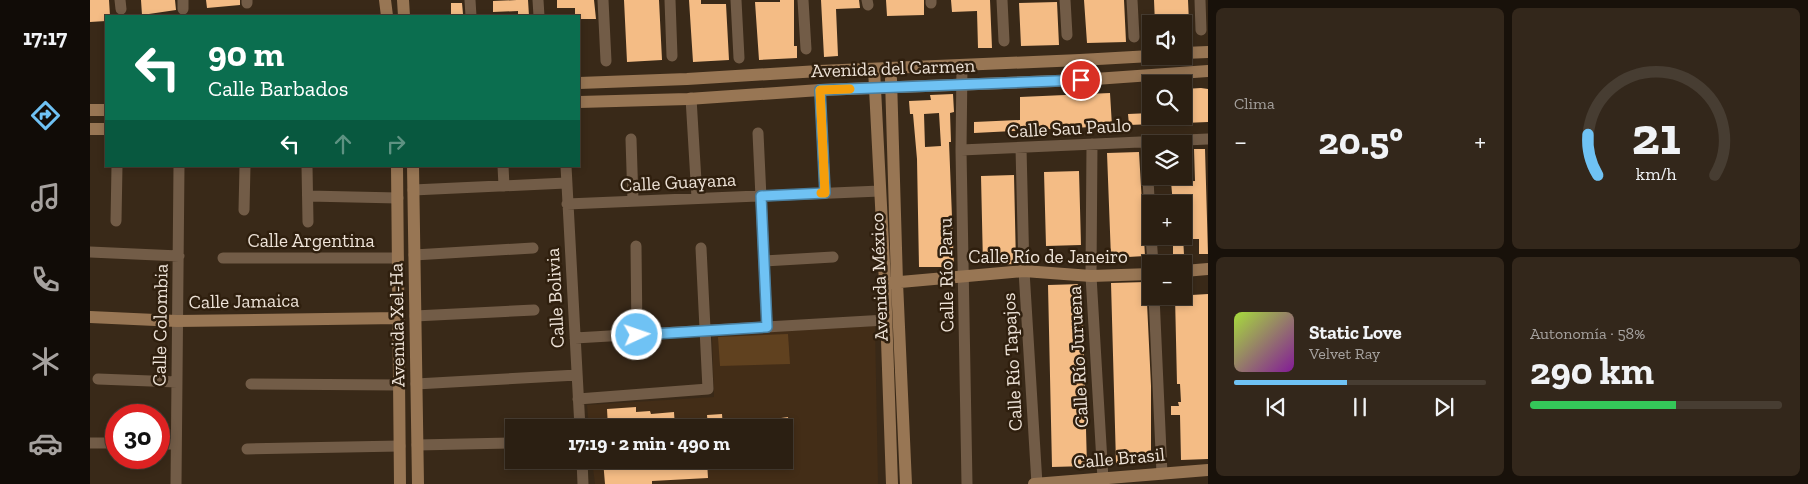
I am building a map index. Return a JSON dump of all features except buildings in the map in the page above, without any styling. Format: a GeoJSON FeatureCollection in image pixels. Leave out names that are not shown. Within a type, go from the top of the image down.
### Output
{"type":"FeatureCollection","features":[{"type":"Feature","properties":{"kind":"street"},"geometry":{"type":"LineString","coordinates":[[385,0],[387,15]]}},
{"type":"Feature","properties":{"kind":"street"},"geometry":{"type":"LineString","coordinates":[[403,0],[404,15]]}},
{"type":"Feature","properties":{"kind":"street"},"geometry":{"type":"LineString","coordinates":[[470,0],[471,15]]}},
{"type":"Feature","properties":{"kind":"street"},"geometry":{"type":"LineString","coordinates":[[538,0],[539,15]]}},
{"type":"Feature","properties":{"kind":"street"},"geometry":{"type":"LineString","coordinates":[[603,0],[606,61]]}},
{"type":"Feature","properties":{"kind":"street"},"geometry":{"type":"LineString","coordinates":[[670,0],[672,56]]}},
{"type":"Feature","properties":{"kind":"street"},"geometry":{"type":"LineString","coordinates":[[736,0],[740,58]]}},
{"type":"Feature","properties":{"kind":"street"},"geometry":{"type":"LineString","coordinates":[[803,0],[806,49]]}},
{"type":"Feature","properties":{"kind":"street"},"geometry":{"type":"LineString","coordinates":[[1002,0],[1004,41]]}},
{"type":"Feature","properties":{"kind":"street"},"geometry":{"type":"LineString","coordinates":[[1065,0],[1067,35]]}},
{"type":"Feature","properties":{"kind":"street"},"geometry":{"type":"LineString","coordinates":[[1132,0],[1134,37]]}},
{"type":"Feature","properties":{"kind":"street"},"geometry":{"type":"LineString","coordinates":[[1200,0],[1201,30]]}},
{"type":"Feature","properties":{"kind":"street"},"geometry":{"type":"LineString","coordinates":[[1192,53],[1208,52]]}},
{"type":"Feature","properties":{"kind":"street","name":"Avenida del Carmen"},"geometry":{"type":"LineString","coordinates":[[580,83],[687,79],[819,70],[1142,56]]}},
{"type":"Feature","properties":{"kind":"street","name":"Calle Río Paru"},"geometry":{"type":"LineString","coordinates":[[962,65],[961,150],[967,484]]}},
{"type":"Feature","properties":{"kind":"street","name":"Avenida México"},"geometry":{"type":"LineString","coordinates":[[890,68],[892,88],[891,282],[886,320],[892,484]]}},
{"type":"Feature","properties":{"kind":"street","name":"Avenida México"},"geometry":{"type":"LineString","coordinates":[[874,69],[880,191],[891,282],[906,484]]}},
{"type":"Feature","properties":{"kind":"street","name":"Avenida del Carmen"},"geometry":{"type":"LineString","coordinates":[[580,102],[1081,80],[1208,72]]}},
{"type":"Feature","properties":{"kind":"street"},"geometry":{"type":"LineString","coordinates":[[820,90],[825,193]]}},
{"type":"Feature","properties":{"kind":"street"},"geometry":{"type":"LineString","coordinates":[[691,98],[697,198]]}},
{"type":"Feature","properties":{"kind":"street"},"geometry":{"type":"LineString","coordinates":[[90,110],[105,110]]}},
{"type":"Feature","properties":{"kind":"street"},"geometry":{"type":"LineString","coordinates":[[90,129],[105,130]]}},
{"type":"Feature","properties":{"kind":"street"},"geometry":{"type":"LineString","coordinates":[[758,134],[767,327]]}},
{"type":"Feature","properties":{"kind":"street"},"geometry":{"type":"LineString","coordinates":[[632,139],[633,201]]}},
{"type":"Feature","properties":{"kind":"street","name":"Calle Sau Paulo"},"geometry":{"type":"LineString","coordinates":[[1192,140],[1208,139]]}},
{"type":"Feature","properties":{"kind":"street","name":"Calle Sau Paulo"},"geometry":{"type":"LineString","coordinates":[[961,150],[1142,142]]}},
{"type":"Feature","properties":{"kind":"street","name":"Calle Río Juruena"},"geometry":{"type":"LineString","coordinates":[[1092,144],[1091,276],[1103,479]]}},
{"type":"Feature","properties":{"kind":"street","name":"Calle Río Tapajos"},"geometry":{"type":"LineString","coordinates":[[1021,148],[1024,271],[1035,484]]}},
{"type":"Feature","properties":{"kind":"street"},"geometry":{"type":"LineString","coordinates":[[116,221],[117,167]]}},
{"type":"Feature","properties":{"kind":"street","name":"Calle Colombia"},"geometry":{"type":"LineString","coordinates":[[176,484],[179,167]]}},
{"type":"Feature","properties":{"kind":"street"},"geometry":{"type":"LineString","coordinates":[[244,210],[245,167]]}},
{"type":"Feature","properties":{"kind":"street"},"geometry":{"type":"LineString","coordinates":[[307,167],[308,222]]}},
{"type":"Feature","properties":{"kind":"street","name":"Avenida Xel-Ha"},"geometry":{"type":"LineString","coordinates":[[397,167],[400,484]]}},
{"type":"Feature","properties":{"kind":"street","name":"Avenida Xel-Ha"},"geometry":{"type":"LineString","coordinates":[[413,167],[418,484]]}},
{"type":"Feature","properties":{"kind":"street"},"geometry":{"type":"LineString","coordinates":[[503,167],[504,186]]}},
{"type":"Feature","properties":{"kind":"street","name":"Calle Bolivia"},"geometry":{"type":"LineString","coordinates":[[566,167],[579,419]]}},
{"type":"Feature","properties":{"kind":"street"},"geometry":{"type":"LineString","coordinates":[[414,190],[566,183]]}},
{"type":"Feature","properties":{"kind":"street","name":"Calle Guayana"},"geometry":{"type":"LineString","coordinates":[[567,204],[880,191]]}},
{"type":"Feature","properties":{"kind":"street"},"geometry":{"type":"LineString","coordinates":[[308,196],[398,198]]}},
{"type":"Feature","properties":{"kind":"street"},"geometry":{"type":"LineString","coordinates":[[636,246],[637,335]]}},
{"type":"Feature","properties":{"kind":"street"},"geometry":{"type":"LineString","coordinates":[[414,255],[532,248]]}},
{"type":"Feature","properties":{"kind":"street"},"geometry":{"type":"LineString","coordinates":[[578,399],[708,389],[701,248]]}},
{"type":"Feature","properties":{"kind":"street"},"geometry":{"type":"LineString","coordinates":[[90,252],[178,256]]}},
{"type":"Feature","properties":{"kind":"street"},"geometry":{"type":"LineString","coordinates":[[764,261],[833,256]]}},
{"type":"Feature","properties":{"kind":"street","name":"Calle Argentina"},"geometry":{"type":"LineString","coordinates":[[223,258],[398,258]]}},
{"type":"Feature","properties":{"kind":"street"},"geometry":{"type":"LineString","coordinates":[[1192,270],[1208,269]]}},
{"type":"Feature","properties":{"kind":"street","name":"Calle Río de Janeiro"},"geometry":{"type":"LineString","coordinates":[[891,282],[1024,271],[1091,276],[1142,274]]}},
{"type":"Feature","properties":{"kind":"street"},"geometry":{"type":"LineString","coordinates":[[1154,305],[1162,474]]}},
{"type":"Feature","properties":{"kind":"street"},"geometry":{"type":"LineString","coordinates":[[415,316],[534,310]]}},
{"type":"Feature","properties":{"kind":"street","name":"Calle Jamaica"},"geometry":{"type":"LineString","coordinates":[[90,317],[178,320],[399,318]]}},
{"type":"Feature","properties":{"kind":"street"},"geometry":{"type":"LineString","coordinates":[[575,338],[886,320]]}},
{"type":"Feature","properties":{"kind":"street"},"geometry":{"type":"LineString","coordinates":[[416,384],[577,375]]}},
{"type":"Feature","properties":{"kind":"street"},"geometry":{"type":"LineString","coordinates":[[98,379],[177,382]]}},
{"type":"Feature","properties":{"kind":"street"},"geometry":{"type":"LineString","coordinates":[[252,384],[400,385]]}},
{"type":"Feature","properties":{"kind":"street"},"geometry":{"type":"LineString","coordinates":[[417,445],[505,442]]}},
{"type":"Feature","properties":{"kind":"street"},"geometry":{"type":"LineString","coordinates":[[90,443],[105,443]]}},
{"type":"Feature","properties":{"kind":"street"},"geometry":{"type":"LineString","coordinates":[[170,444],[176,444]]}},
{"type":"Feature","properties":{"kind":"street"},"geometry":{"type":"LineString","coordinates":[[247,449],[400,446]]}},
{"type":"Feature","properties":{"kind":"street"},"geometry":{"type":"LineString","coordinates":[[582,469],[583,484]]}},
{"type":"Feature","properties":{"kind":"street","name":"Calle Brasil"},"geometry":{"type":"LineString","coordinates":[[1035,484],[1208,470]]}},
{"type":"Feature","properties":{"kind":"shaded area"},"geometry":{"type":"Polygon","coordinates":[[[875,326],[878,484],[595,484],[593,469],[793,469],[793,419],[588,419],[587,405],[714,397],[712,335],[875,326]]]}},
{"type":"Feature","properties":{"kind":"shaded area"},"geometry":{"type":"Polygon","coordinates":[[[788,334],[790,364],[720,366],[718,337],[788,334]]]}},
{"type":"Feature","properties":{"kind":"slow traffic"},"geometry":{"type":"LineString","coordinates":[[821,193],[825,193],[820,90],[850,89]]}},
{"type":"Feature","properties":{"kind":"route"},"geometry":{"type":"LineString","coordinates":[[637,335],[767,327],[761,196],[825,193],[820,90],[1081,80]]}}]}
